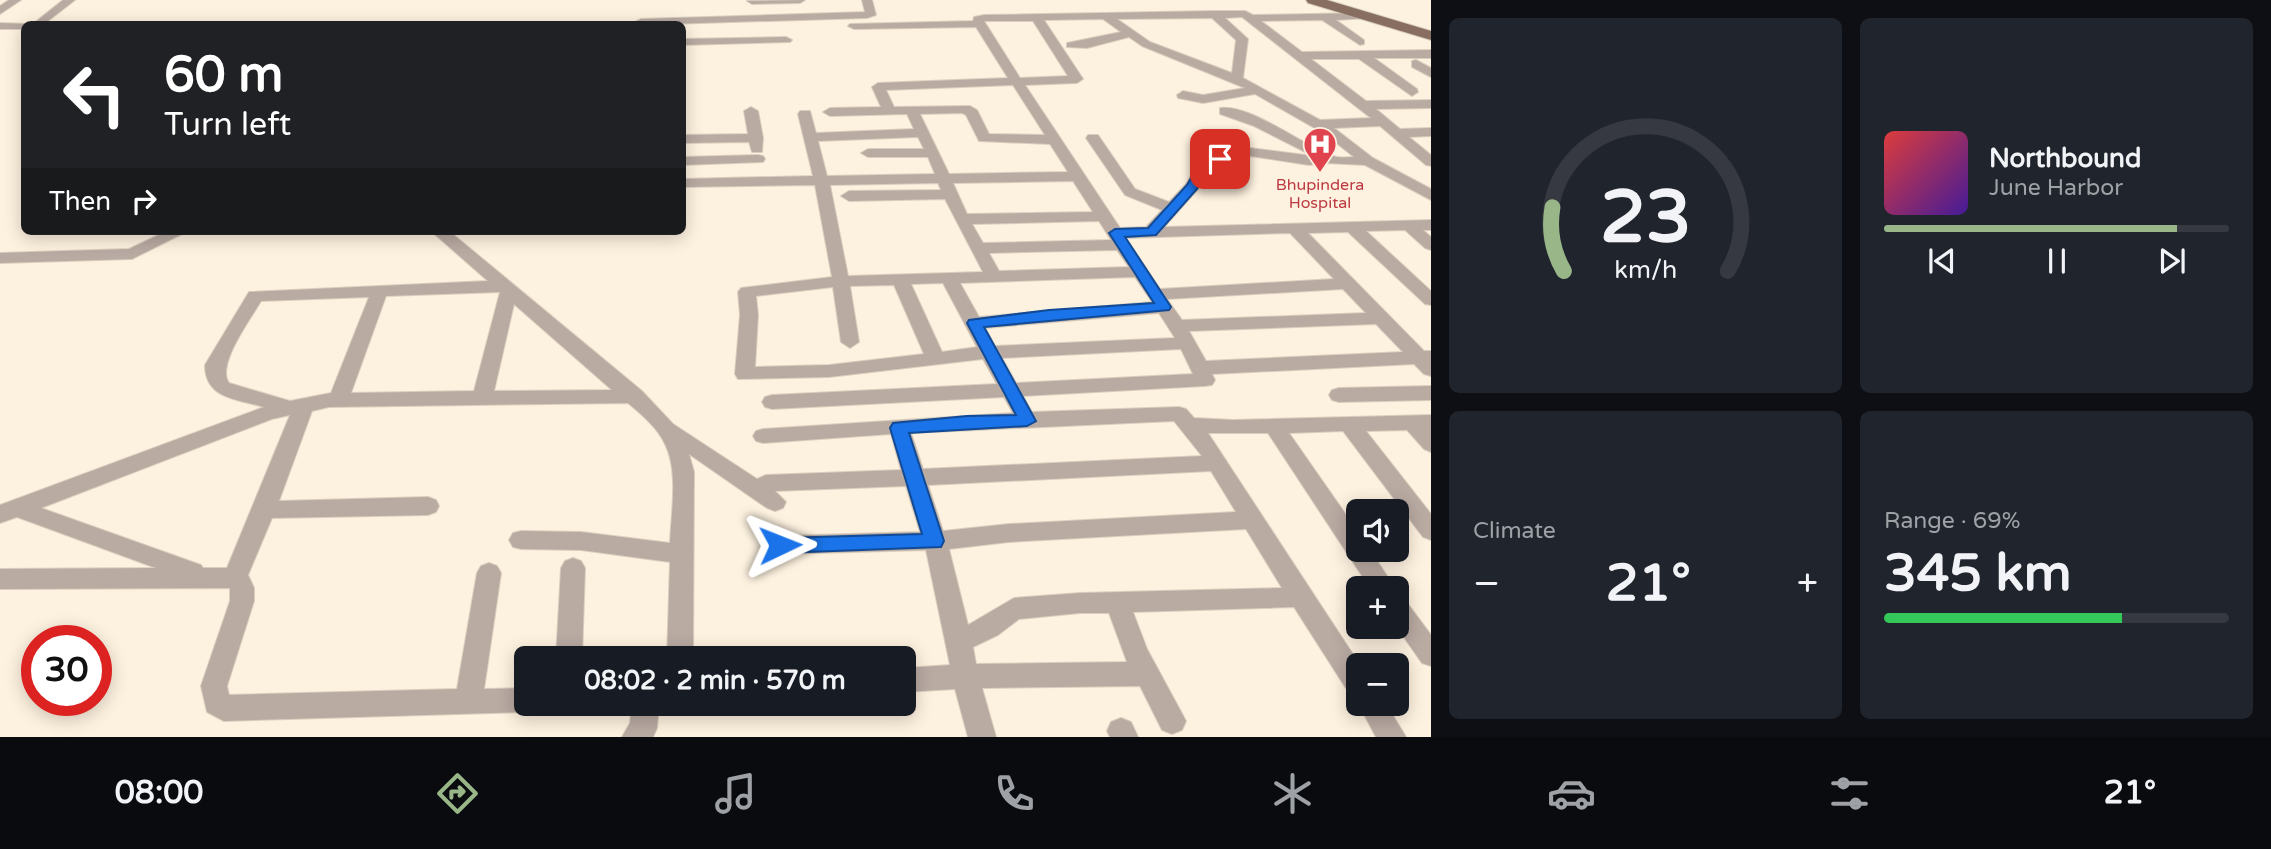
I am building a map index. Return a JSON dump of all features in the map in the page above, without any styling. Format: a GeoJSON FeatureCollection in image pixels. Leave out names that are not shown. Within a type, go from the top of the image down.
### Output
{"type":"FeatureCollection","features":[{"type":"Feature","properties":{"kind":"main road"},"geometry":{"type":"LineString","coordinates":[[1313,0],[1431,34]]}},
{"type":"Feature","properties":{"kind":"main road"},"geometry":{"type":"LineString","coordinates":[[1325,0],[1431,34]]}},
{"type":"Feature","properties":{"kind":"street"},"geometry":{"type":"LineString","coordinates":[[0,11],[16,0]]}},
{"type":"Feature","properties":{"kind":"street"},"geometry":{"type":"LineString","coordinates":[[42,21],[70,0]]}},
{"type":"Feature","properties":{"kind":"street"},"geometry":{"type":"LineString","coordinates":[[756,19],[752,1],[800,0]]}},
{"type":"Feature","properties":{"kind":"street"},"geometry":{"type":"LineString","coordinates":[[679,21],[871,15],[867,0]]}},
{"type":"Feature","properties":{"kind":"street"},"geometry":{"type":"LineString","coordinates":[[1133,0],[1150,15]]}},
{"type":"Feature","properties":{"kind":"street"},"geometry":{"type":"LineString","coordinates":[[1205,0],[1242,40],[1237,79]]}},
{"type":"Feature","properties":{"kind":"street"},"geometry":{"type":"LineString","coordinates":[[890,111],[878,87],[1077,79],[1058,54],[1039,14]]}},
{"type":"Feature","properties":{"kind":"street"},"geometry":{"type":"LineString","coordinates":[[772,402],[1206,379],[1188,343],[979,24],[980,18],[1039,14],[1243,14],[1253,19],[1428,158]]}},
{"type":"Feature","properties":{"kind":"street"},"geometry":{"type":"LineString","coordinates":[[1105,16],[1128,34],[1237,79],[1351,145],[1368,161],[1431,195]]}},
{"type":"Feature","properties":{"kind":"street"},"geometry":{"type":"LineString","coordinates":[[1253,19],[1365,16]]}},
{"type":"Feature","properties":{"kind":"street"},"geometry":{"type":"LineString","coordinates":[[832,17],[842,26],[893,30],[979,24]]}},
{"type":"Feature","properties":{"kind":"street"},"geometry":{"type":"LineString","coordinates":[[1326,18],[1360,42]]}},
{"type":"Feature","properties":{"kind":"street"},"geometry":{"type":"LineString","coordinates":[[0,26],[21,26]]}},
{"type":"Feature","properties":{"kind":"street"},"geometry":{"type":"LineString","coordinates":[[1071,45],[1093,43],[1128,34]]}},
{"type":"Feature","properties":{"kind":"street"},"geometry":{"type":"LineString","coordinates":[[686,42],[786,40]]}},
{"type":"Feature","properties":{"kind":"street"},"geometry":{"type":"LineString","coordinates":[[1299,56],[1431,54]]}},
{"type":"Feature","properties":{"kind":"street"},"geometry":{"type":"LineString","coordinates":[[1363,56],[1412,92]]}},
{"type":"Feature","properties":{"kind":"street"},"geometry":{"type":"LineString","coordinates":[[1416,64],[1431,73]]}},
{"type":"Feature","properties":{"kind":"street"},"geometry":{"type":"LineString","coordinates":[[1183,95],[1200,99],[1257,90]]}},
{"type":"Feature","properties":{"kind":"street"},"geometry":{"type":"LineString","coordinates":[[1363,105],[1431,104]]}},
{"type":"Feature","properties":{"kind":"street"},"geometry":{"type":"LineString","coordinates":[[911,110],[962,219],[995,278]]}},
{"type":"Feature","properties":{"kind":"street"},"geometry":{"type":"LineString","coordinates":[[830,112],[967,110],[972,113],[986,138],[1057,141]]}},
{"type":"Feature","properties":{"kind":"street"},"geometry":{"type":"LineString","coordinates":[[751,111],[763,181]]}},
{"type":"Feature","properties":{"kind":"street"},"geometry":{"type":"LineString","coordinates":[[1225,111],[1259,124],[1329,158],[1340,161],[1368,161]]}},
{"type":"Feature","properties":{"kind":"street"},"geometry":{"type":"LineString","coordinates":[[805,114],[833,230],[849,342]]}},
{"type":"Feature","properties":{"kind":"street"},"geometry":{"type":"LineString","coordinates":[[1317,124],[1383,122]]}},
{"type":"Feature","properties":{"kind":"street"},"geometry":{"type":"LineString","coordinates":[[1396,133],[1431,132]]}},
{"type":"Feature","properties":{"kind":"street"},"geometry":{"type":"LineString","coordinates":[[810,137],[923,133]]}},
{"type":"Feature","properties":{"kind":"street"},"geometry":{"type":"LineString","coordinates":[[686,139],[756,138]]}},
{"type":"Feature","properties":{"kind":"street"},"geometry":{"type":"LineString","coordinates":[[1093,138],[1130,192],[1171,209]]}},
{"type":"Feature","properties":{"kind":"street"},"geometry":{"type":"LineString","coordinates":[[1151,232],[1193,186],[1201,170],[1220,159],[1261,152],[1309,161],[1329,158]]}},
{"type":"Feature","properties":{"kind":"street"},"geometry":{"type":"LineString","coordinates":[[868,153],[933,153]]}},
{"type":"Feature","properties":{"kind":"street"},"geometry":{"type":"LineString","coordinates":[[686,161],[758,159]]}},
{"type":"Feature","properties":{"kind":"street"},"geometry":{"type":"LineString","coordinates":[[849,195],[1079,176]]}},
{"type":"Feature","properties":{"kind":"street"},"geometry":{"type":"LineString","coordinates":[[686,183],[763,181],[947,187]]}},
{"type":"Feature","properties":{"kind":"street"},"geometry":{"type":"LineString","coordinates":[[962,219],[1105,216]]}},
{"type":"Feature","properties":{"kind":"street"},"geometry":{"type":"LineString","coordinates":[[978,247],[1119,239],[1151,232],[1431,225]]}},
{"type":"Feature","properties":{"kind":"street"},"geometry":{"type":"LineString","coordinates":[[1409,226],[1431,245]]}},
{"type":"Feature","properties":{"kind":"street"},"geometry":{"type":"LineString","coordinates":[[1352,227],[1431,300]]}},
{"type":"Feature","properties":{"kind":"street"},"geometry":{"type":"LineString","coordinates":[[1295,229],[1379,318],[1426,361]]}},
{"type":"Feature","properties":{"kind":"street"},"geometry":{"type":"LineString","coordinates":[[0,258],[132,254],[171,235]]}},
{"type":"Feature","properties":{"kind":"street"},"geometry":{"type":"LineString","coordinates":[[444,235],[635,396],[667,429],[770,492],[915,476],[1092,471],[1217,463]]}},
{"type":"Feature","properties":{"kind":"street"},"geometry":{"type":"LineString","coordinates":[[1141,272],[840,281],[747,292],[749,315],[745,374],[829,371],[990,352],[1188,343]]}},
{"type":"Feature","properties":{"kind":"street"},"geometry":{"type":"LineString","coordinates":[[900,279],[936,357]]}},
{"type":"Feature","properties":{"kind":"street"},"geometry":{"type":"LineString","coordinates":[[949,279],[1027,421]]}},
{"type":"Feature","properties":{"kind":"street"},"geometry":{"type":"LineString","coordinates":[[975,323],[1160,300],[1347,284]]}},
{"type":"Feature","properties":{"kind":"street"},"geometry":{"type":"LineString","coordinates":[[295,405],[222,388],[215,378],[215,365],[252,299],[264,294],[507,288]]}},
{"type":"Feature","properties":{"kind":"street"},"geometry":{"type":"LineString","coordinates":[[482,398],[507,288]]}},
{"type":"Feature","properties":{"kind":"street"},"geometry":{"type":"LineString","coordinates":[[338,400],[380,290]]}},
{"type":"Feature","properties":{"kind":"street"},"geometry":{"type":"LineString","coordinates":[[1176,326],[1379,318]]}},
{"type":"Feature","properties":{"kind":"street"},"geometry":{"type":"LineString","coordinates":[[1201,368],[1426,361]]}},
{"type":"Feature","properties":{"kind":"street"},"geometry":{"type":"LineString","coordinates":[[1339,394],[1431,393]]}},
{"type":"Feature","properties":{"kind":"street"},"geometry":{"type":"LineString","coordinates":[[8,511],[295,405],[338,400],[635,396]]}},
{"type":"Feature","properties":{"kind":"street"},"geometry":{"type":"LineString","coordinates":[[235,578],[264,510],[295,405]]}},
{"type":"Feature","properties":{"kind":"street"},"geometry":{"type":"LineString","coordinates":[[763,436],[967,422],[1181,415],[1217,463],[1346,666]]}},
{"type":"Feature","properties":{"kind":"street"},"geometry":{"type":"LineString","coordinates":[[1190,425],[1422,422],[1431,444]]}},
{"type":"Feature","properties":{"kind":"street"},"geometry":{"type":"LineString","coordinates":[[1349,424],[1431,531]]}},
{"type":"Feature","properties":{"kind":"street"},"geometry":{"type":"LineString","coordinates":[[1273,425],[1375,576]]}},
{"type":"Feature","properties":{"kind":"street"},"geometry":{"type":"LineString","coordinates":[[899,428],[951,602],[965,676],[982,737]]}},
{"type":"Feature","properties":{"kind":"street"},"geometry":{"type":"LineString","coordinates":[[667,429],[680,456],[683,472],[680,646]]}},
{"type":"Feature","properties":{"kind":"street"},"geometry":{"type":"LineString","coordinates":[[264,510],[428,506]]}},
{"type":"Feature","properties":{"kind":"street"},"geometry":{"type":"LineString","coordinates":[[8,511],[204,576]]}},
{"type":"Feature","properties":{"kind":"street"},"geometry":{"type":"LineString","coordinates":[[780,545],[934,541],[1009,533],[1254,520]]}},
{"type":"Feature","properties":{"kind":"street"},"geometry":{"type":"LineString","coordinates":[[521,540],[582,541],[680,554]]}},
{"type":"Feature","properties":{"kind":"street"},"geometry":{"type":"LineString","coordinates":[[570,646],[573,568]]}},
{"type":"Feature","properties":{"kind":"street"},"geometry":{"type":"LineString","coordinates":[[468,702],[489,573]]}},
{"type":"Feature","properties":{"kind":"street"},"geometry":{"type":"LineString","coordinates":[[0,579],[204,576],[235,578],[240,581],[243,589],[242,601],[214,686],[217,704],[224,708],[514,700]]}},
{"type":"Feature","properties":{"kind":"street"},"geometry":{"type":"LineString","coordinates":[[959,642],[989,627],[1000,616],[1014,609],[1300,596]]}},
{"type":"Feature","properties":{"kind":"street"},"geometry":{"type":"LineString","coordinates":[[1117,603],[1147,674],[1172,721]]}},
{"type":"Feature","properties":{"kind":"street"},"geometry":{"type":"LineString","coordinates":[[1409,624],[1431,654]]}},
{"type":"Feature","properties":{"kind":"street"},"geometry":{"type":"LineString","coordinates":[[916,679],[965,676],[1147,674]]}},
{"type":"Feature","properties":{"kind":"street"},"geometry":{"type":"LineString","coordinates":[[636,737],[643,728],[644,716]]}},
{"type":"Feature","properties":{"kind":"street"},"geometry":{"type":"LineString","coordinates":[[1379,716],[1392,737]]}},
{"type":"Feature","properties":{"kind":"place","name":"Bhupindera Hospital"},"geometry":{"type":"Point","coordinates":[1320,174]}},
{"type":"Feature","properties":{"kind":"route"},"geometry":{"type":"LineString","coordinates":[[780,545],[934,541],[899,428],[967,422],[1027,421],[975,323],[1164,307],[1115,233],[1151,232],[1193,186],[1201,170],[1220,159]]}}]}
